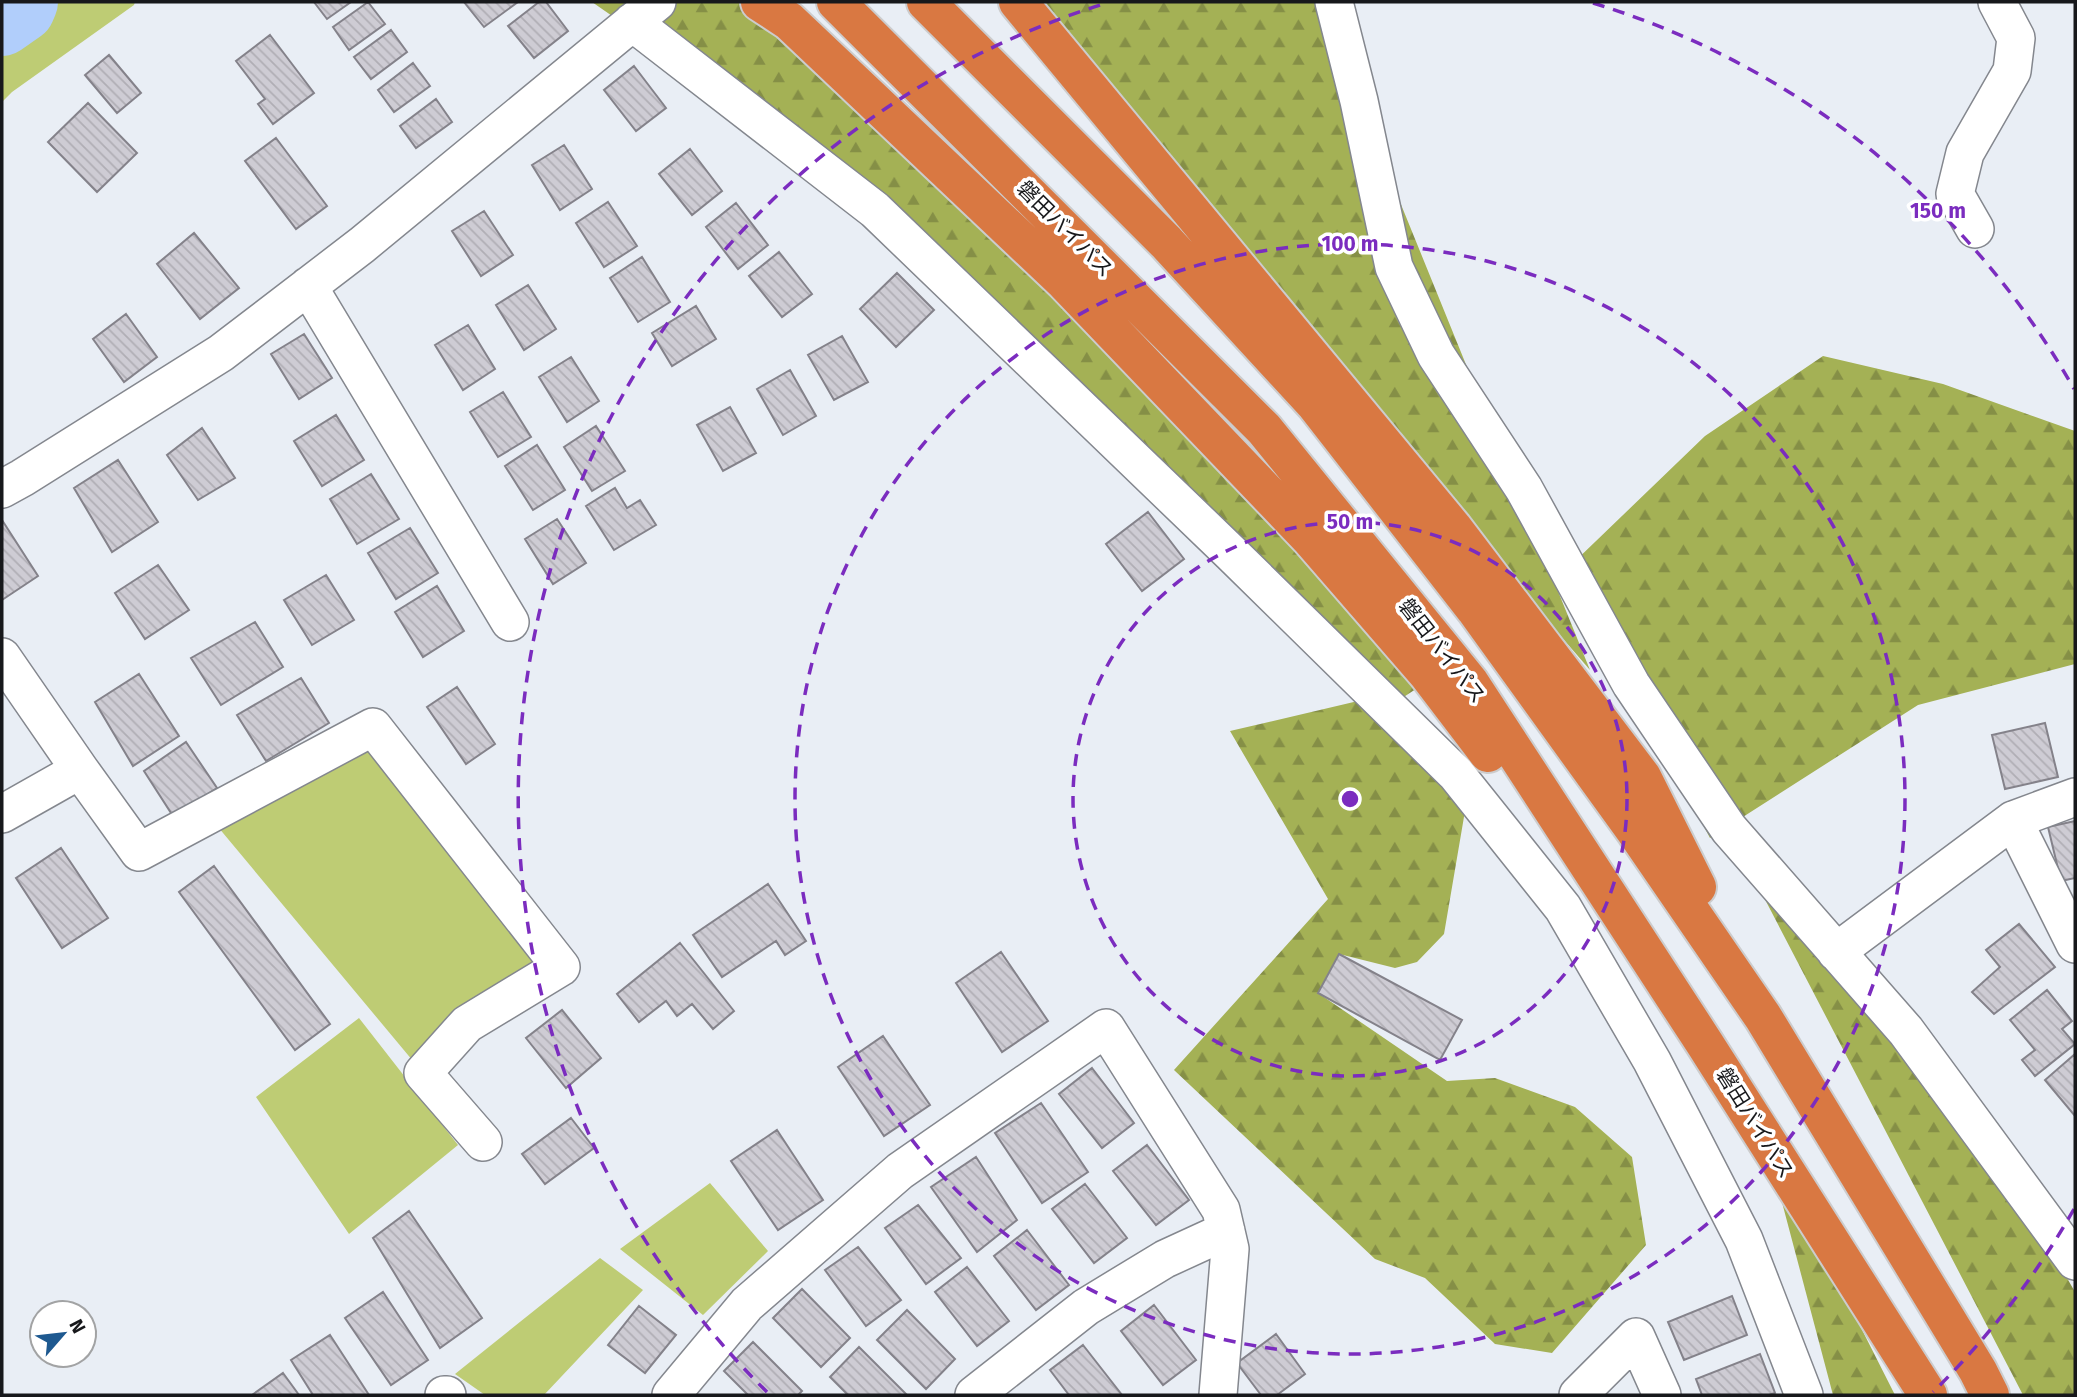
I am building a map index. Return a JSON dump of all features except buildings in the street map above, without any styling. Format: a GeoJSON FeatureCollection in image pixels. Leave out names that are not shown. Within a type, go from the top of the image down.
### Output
{"type":"FeatureCollection","features":[{"type":"Feature","properties":{"kind":"highway"},"geometry":{"type":"LineString","coordinates":[[760,2],[789,21],[1065,282],[1310,538],[1427,673],[1705,1044]]}},
{"type":"Feature","properties":{"kind":"highway","name":"磐田バイパス"},"geometry":{"type":"LineString","coordinates":[[836,2],[1264,429],[1470,683],[1705,1044],[1928,1395]]}},
{"type":"Feature","properties":{"kind":"highway"},"geometry":{"type":"LineString","coordinates":[[926,2],[1166,242],[1316,405],[1475,610],[1636,832],[1763,1017],[1990,1395]]}},
{"type":"Feature","properties":{"kind":"highway"},"geometry":{"type":"LineString","coordinates":[[1018,2],[1453,528],[1642,777],[1763,1017]]}},
{"type":"Feature","properties":{"kind":"street"},"geometry":{"type":"LineString","coordinates":[[1334,2],[1354,78],[1394,267],[1436,355],[1524,489],[1631,684],[1729,829],[1906,1031],[2075,1261]]}},
{"type":"Feature","properties":{"kind":"street"},"geometry":{"type":"LineString","coordinates":[[1975,229],[1955,194],[1965,153],[2012,71],[2016,38],[1997,2]]}},
{"type":"Feature","properties":{"kind":"street"},"geometry":{"type":"LineString","coordinates":[[2,489],[221,353],[362,245],[645,12],[875,210],[1456,774],[1563,908],[1652,1061],[1744,1240],[1804,1395]]}},
{"type":"Feature","properties":{"kind":"street"},"geometry":{"type":"LineString","coordinates":[[308,286],[510,622]]}},
{"type":"Feature","properties":{"kind":"street"},"geometry":{"type":"LineString","coordinates":[[2,657],[139,852],[373,727],[561,967],[467,1024],[422,1073],[483,1142]]}},
{"type":"Feature","properties":{"kind":"street"},"geometry":{"type":"LineString","coordinates":[[2,814],[80,770]]}},
{"type":"Feature","properties":{"kind":"street"},"geometry":{"type":"LineString","coordinates":[[1836,952],[2013,820],[2075,797]]}},
{"type":"Feature","properties":{"kind":"street"},"geometry":{"type":"LineString","coordinates":[[2013,820],[2075,944]]}},
{"type":"Feature","properties":{"kind":"street"},"geometry":{"type":"LineString","coordinates":[[686,1390],[747,1304],[900,1171],[1106,1028],[1221,1210],[1230,1249],[1219,1395]]}},
{"type":"Feature","properties":{"kind":"street"},"geometry":{"type":"LineString","coordinates":[[974,1395],[1086,1307],[1165,1259],[1226,1231]]}},
{"type":"Feature","properties":{"kind":"street"},"geometry":{"type":"LineString","coordinates":[[1578,1395],[1636,1337],[1662,1395]]}},
{"type":"Feature","properties":{"kind":"green space"},"geometry":{"type":"Polygon","coordinates":[[[2,2],[135,2],[2,102],[2,2]]]}},
{"type":"Feature","properties":{"kind":"green space"},"geometry":{"type":"Polygon","coordinates":[[[592,2],[776,2],[1260,502],[1419,687],[1396,702],[726,95],[592,2]]]}},
{"type":"Feature","properties":{"kind":"green space"},"geometry":{"type":"Polygon","coordinates":[[[1039,2],[1325,2],[1359,101],[1590,670],[1156,169],[1039,2]]]}},
{"type":"Feature","properties":{"kind":"green space"},"geometry":{"type":"Polygon","coordinates":[[[1823,356],[1943,384],[2075,431],[2075,664],[1918,705],[1710,838],[1568,568],[1705,436],[1823,356]]]}},
{"type":"Feature","properties":{"kind":"green space"},"geometry":{"type":"Polygon","coordinates":[[[1358,701],[1465,811],[1444,934],[1417,962],[1395,968],[1339,954],[1318,993],[1447,1081],[1495,1078],[1575,1107],[1632,1157],[1646,1245],[1552,1353],[1495,1344],[1425,1278],[1375,1259],[1174,1070],[1328,899],[1230,731],[1358,701]]]}},
{"type":"Feature","properties":{"kind":"green space"},"geometry":{"type":"Polygon","coordinates":[[[373,727],[561,967],[423,1073],[208,815],[373,727]]]}},
{"type":"Feature","properties":{"kind":"green space"},"geometry":{"type":"Polygon","coordinates":[[[1758,886],[1992,1147],[2075,1292],[2075,1395],[2023,1395],[1758,886]]]}},
{"type":"Feature","properties":{"kind":"green space"},"geometry":{"type":"Polygon","coordinates":[[[359,1018],[458,1145],[349,1234],[256,1097],[359,1018]]]}},
{"type":"Feature","properties":{"kind":"green space"},"geometry":{"type":"Polygon","coordinates":[[[1765,1138],[1895,1395],[1833,1395],[1765,1138]]]}},
{"type":"Feature","properties":{"kind":"green space"},"geometry":{"type":"Polygon","coordinates":[[[710,1183],[768,1251],[703,1315],[620,1249],[710,1183]]]}},
{"type":"Feature","properties":{"kind":"green space"},"geometry":{"type":"Polygon","coordinates":[[[600,1258],[643,1290],[544,1395],[485,1395],[455,1374],[600,1258]]]}},
{"type":"Feature","properties":{"kind":"waterway"},"geometry":{"type":"LineString","coordinates":[[2,23],[22,9],[25,2]]}}]}
